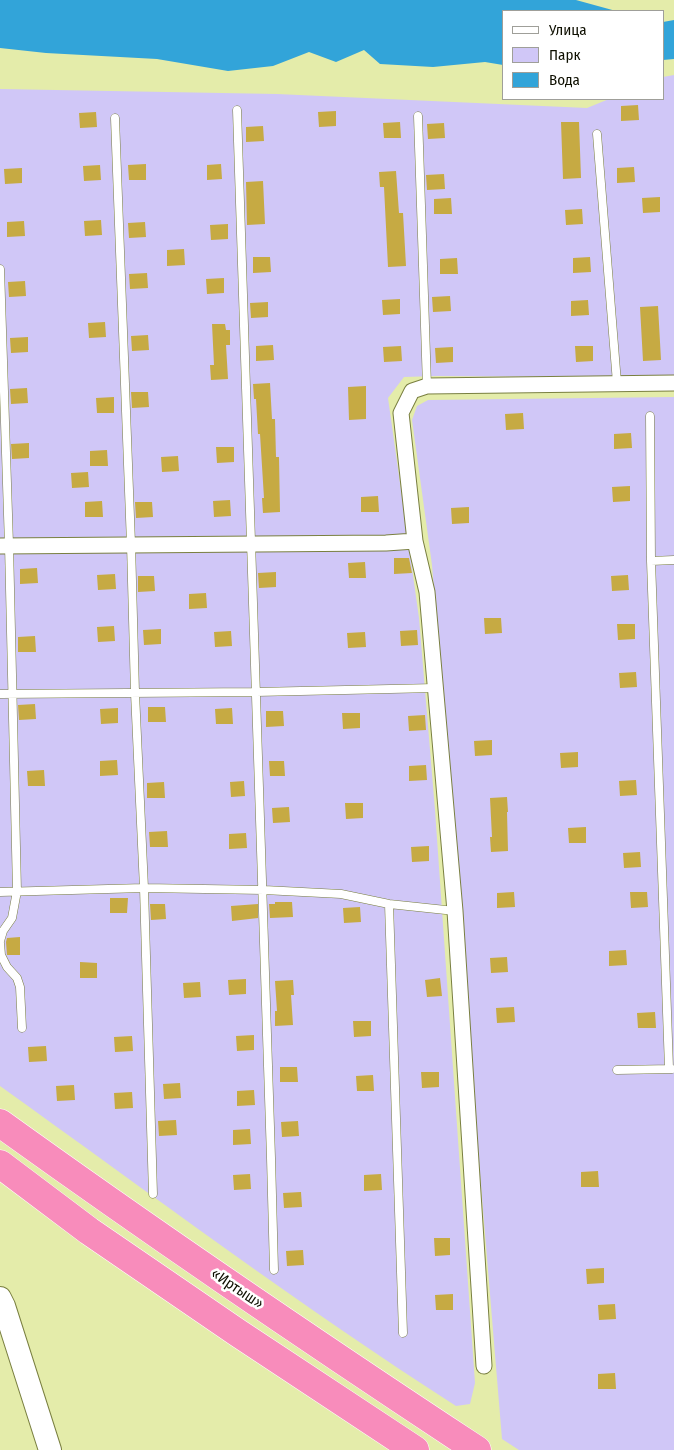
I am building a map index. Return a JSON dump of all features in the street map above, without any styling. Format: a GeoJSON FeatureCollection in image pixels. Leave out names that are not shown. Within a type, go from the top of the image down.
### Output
{"type":"FeatureCollection","features":[{"type":"Feature","properties":{"kind":"highway","name":"«Иртыш»"},"geometry":{"type":"LineString","coordinates":[[0,1123],[259,1305],[478,1450]]}},
{"type":"Feature","properties":{"kind":"highway"},"geometry":{"type":"LineString","coordinates":[[0,1164],[89,1231],[238,1333],[415,1450]]}},
{"type":"Feature","properties":{"kind":"street"},"geometry":{"type":"LineString","coordinates":[[484,1366],[455,911],[436,688],[427,592],[415,541],[401,412],[412,391],[427,386],[674,382]]}},
{"type":"Feature","properties":{"kind":"street"},"geometry":{"type":"LineString","coordinates":[[4,546],[386,543],[415,541]]}},
{"type":"Feature","properties":{"kind":"street"},"geometry":{"type":"LineString","coordinates":[[0,1298],[50,1450]]}},
{"type":"Feature","properties":{"kind":"lane"},"geometry":{"type":"LineString","coordinates":[[237,110],[264,890],[274,1270]]}},
{"type":"Feature","properties":{"kind":"lane"},"geometry":{"type":"LineString","coordinates":[[418,116],[427,386]]}},
{"type":"Feature","properties":{"kind":"lane"},"geometry":{"type":"LineString","coordinates":[[115,118],[135,693],[144,888],[153,1194]]}},
{"type":"Feature","properties":{"kind":"lane"},"geometry":{"type":"LineString","coordinates":[[597,134],[617,382]]}},
{"type":"Feature","properties":{"kind":"lane"},"geometry":{"type":"LineString","coordinates":[[0,269],[4,546],[12,694],[16,891],[12,918],[3,931],[0,942],[1,955],[17,978],[20,986],[22,1028]]}},
{"type":"Feature","properties":{"kind":"lane"},"geometry":{"type":"LineString","coordinates":[[617,1070],[672,1069],[651,561],[650,416]]}},
{"type":"Feature","properties":{"kind":"lane"},"geometry":{"type":"LineString","coordinates":[[651,561],[674,560]]}},
{"type":"Feature","properties":{"kind":"lane"},"geometry":{"type":"LineString","coordinates":[[0,694],[256,692],[436,688]]}},
{"type":"Feature","properties":{"kind":"lane"},"geometry":{"type":"LineString","coordinates":[[0,892],[144,888],[264,890],[341,894],[389,904],[455,911]]}},
{"type":"Feature","properties":{"kind":"lane"},"geometry":{"type":"LineString","coordinates":[[389,904],[404,1333]]}},
{"type":"Feature","properties":{"kind":"green space"},"geometry":{"type":"Polygon","coordinates":[[[674,75],[674,378],[404,377],[388,398],[419,618],[435,810],[475,1383],[470,1404],[456,1406],[283,1289],[0,1086],[0,89],[277,94],[587,108],[607,100],[664,100],[664,77],[674,75]]]}},
{"type":"Feature","properties":{"kind":"green space"},"geometry":{"type":"Polygon","coordinates":[[[674,397],[674,1450],[519,1450],[502,1439],[432,565],[412,420],[417,406],[428,400],[674,397]]]}},
{"type":"Feature","properties":{"kind":"water"},"geometry":{"type":"Polygon","coordinates":[[[0,0],[576,0],[612,10],[502,10],[502,65],[485,62],[433,67],[380,64],[364,50],[336,62],[309,52],[273,66],[228,71],[157,59],[46,53],[0,48],[0,0]]]}},
{"type":"Feature","properties":{"kind":"water"},"geometry":{"type":"Polygon","coordinates":[[[674,20],[674,59],[664,60],[664,22],[674,20]]]}},
{"type":"Feature","properties":{"kind":"building"},"geometry":{"type":"Polygon","coordinates":[[[638,105],[639,120],[621,121],[621,106],[638,105]]]}},
{"type":"Feature","properties":{"kind":"building"},"geometry":{"type":"Polygon","coordinates":[[[336,111],[336,126],[319,127],[318,112],[336,111]]]}},
{"type":"Feature","properties":{"kind":"building"},"geometry":{"type":"Polygon","coordinates":[[[96,112],[97,127],[80,128],[79,113],[96,112]]]}},
{"type":"Feature","properties":{"kind":"building"},"geometry":{"type":"Polygon","coordinates":[[[400,122],[401,138],[384,138],[383,123],[400,122]]]}},
{"type":"Feature","properties":{"kind":"building"},"geometry":{"type":"Polygon","coordinates":[[[561,122],[579,122],[581,178],[563,179],[561,122]]]}},
{"type":"Feature","properties":{"kind":"building"},"geometry":{"type":"Polygon","coordinates":[[[444,123],[445,138],[428,139],[427,124],[444,123]]]}},
{"type":"Feature","properties":{"kind":"building"},"geometry":{"type":"Polygon","coordinates":[[[263,126],[264,141],[246,142],[246,127],[263,126]]]}},
{"type":"Feature","properties":{"kind":"building"},"geometry":{"type":"Polygon","coordinates":[[[146,164],[146,180],[129,180],[128,165],[146,164]]]}},
{"type":"Feature","properties":{"kind":"building"},"geometry":{"type":"Polygon","coordinates":[[[221,164],[222,179],[207,180],[207,165],[221,164]]]}},
{"type":"Feature","properties":{"kind":"building"},"geometry":{"type":"Polygon","coordinates":[[[100,165],[101,180],[84,181],[83,166],[100,165]]]}},
{"type":"Feature","properties":{"kind":"building"},"geometry":{"type":"Polygon","coordinates":[[[634,167],[635,182],[617,183],[617,168],[634,167]]]}},
{"type":"Feature","properties":{"kind":"building"},"geometry":{"type":"Polygon","coordinates":[[[22,168],[22,183],[5,184],[4,169],[22,168]]]}},
{"type":"Feature","properties":{"kind":"building"},"geometry":{"type":"Polygon","coordinates":[[[396,171],[399,213],[403,213],[406,266],[388,267],[384,187],[380,187],[379,172],[396,171]]]}},
{"type":"Feature","properties":{"kind":"building"},"geometry":{"type":"Polygon","coordinates":[[[444,174],[445,189],[427,190],[426,175],[444,174]]]}},
{"type":"Feature","properties":{"kind":"building"},"geometry":{"type":"Polygon","coordinates":[[[263,181],[265,224],[247,225],[246,182],[263,181]]]}},
{"type":"Feature","properties":{"kind":"building"},"geometry":{"type":"Polygon","coordinates":[[[660,197],[660,212],[643,213],[642,198],[660,197]]]}},
{"type":"Feature","properties":{"kind":"building"},"geometry":{"type":"Polygon","coordinates":[[[451,198],[452,214],[434,214],[434,199],[451,198]]]}},
{"type":"Feature","properties":{"kind":"building"},"geometry":{"type":"Polygon","coordinates":[[[582,209],[583,224],[566,225],[565,210],[582,209]]]}},
{"type":"Feature","properties":{"kind":"building"},"geometry":{"type":"Polygon","coordinates":[[[101,220],[102,235],[85,236],[84,221],[101,220]]]}},
{"type":"Feature","properties":{"kind":"building"},"geometry":{"type":"Polygon","coordinates":[[[24,221],[25,236],[7,237],[7,222],[24,221]]]}},
{"type":"Feature","properties":{"kind":"building"},"geometry":{"type":"Polygon","coordinates":[[[145,222],[146,237],[129,238],[128,223],[145,222]]]}},
{"type":"Feature","properties":{"kind":"building"},"geometry":{"type":"Polygon","coordinates":[[[228,224],[228,239],[211,240],[210,225],[228,224]]]}},
{"type":"Feature","properties":{"kind":"building"},"geometry":{"type":"Polygon","coordinates":[[[184,249],[185,265],[167,266],[167,250],[184,249]]]}},
{"type":"Feature","properties":{"kind":"building"},"geometry":{"type":"Polygon","coordinates":[[[253,257],[270,257],[271,272],[253,273],[253,257]]]}},
{"type":"Feature","properties":{"kind":"building"},"geometry":{"type":"Polygon","coordinates":[[[590,257],[591,272],[573,273],[573,258],[590,257]]]}},
{"type":"Feature","properties":{"kind":"building"},"geometry":{"type":"Polygon","coordinates":[[[457,258],[458,274],[440,274],[440,259],[457,258]]]}},
{"type":"Feature","properties":{"kind":"building"},"geometry":{"type":"Polygon","coordinates":[[[147,273],[148,288],[130,289],[129,274],[147,273]]]}},
{"type":"Feature","properties":{"kind":"building"},"geometry":{"type":"Polygon","coordinates":[[[224,278],[224,293],[207,294],[206,279],[224,278]]]}},
{"type":"Feature","properties":{"kind":"building"},"geometry":{"type":"Polygon","coordinates":[[[25,281],[26,296],[9,297],[8,282],[25,281]]]}},
{"type":"Feature","properties":{"kind":"building"},"geometry":{"type":"Polygon","coordinates":[[[450,296],[451,311],[433,312],[432,297],[450,296]]]}},
{"type":"Feature","properties":{"kind":"building"},"geometry":{"type":"Polygon","coordinates":[[[400,299],[400,314],[383,315],[382,300],[400,299]]]}},
{"type":"Feature","properties":{"kind":"building"},"geometry":{"type":"Polygon","coordinates":[[[588,300],[589,315],[571,316],[571,301],[588,300]]]}},
{"type":"Feature","properties":{"kind":"building"},"geometry":{"type":"Polygon","coordinates":[[[268,302],[268,317],[251,318],[250,303],[268,302]]]}},
{"type":"Feature","properties":{"kind":"building"},"geometry":{"type":"Polygon","coordinates":[[[658,306],[661,360],[643,361],[640,307],[658,306]]]}},
{"type":"Feature","properties":{"kind":"building"},"geometry":{"type":"Polygon","coordinates":[[[105,322],[106,337],[89,338],[88,323],[105,322]]]}},
{"type":"Feature","properties":{"kind":"building"},"geometry":{"type":"Polygon","coordinates":[[[212,324],[225,324],[226,330],[230,330],[230,345],[226,345],[228,379],[211,380],[210,365],[214,365],[212,324]]]}},
{"type":"Feature","properties":{"kind":"building"},"geometry":{"type":"Polygon","coordinates":[[[148,335],[149,350],[132,351],[131,336],[148,335]]]}},
{"type":"Feature","properties":{"kind":"building"},"geometry":{"type":"Polygon","coordinates":[[[28,337],[28,352],[11,353],[10,338],[28,337]]]}},
{"type":"Feature","properties":{"kind":"building"},"geometry":{"type":"Polygon","coordinates":[[[273,345],[274,360],[256,361],[256,346],[273,345]]]}},
{"type":"Feature","properties":{"kind":"building"},"geometry":{"type":"Polygon","coordinates":[[[401,346],[402,361],[384,362],[383,347],[401,346]]]}},
{"type":"Feature","properties":{"kind":"building"},"geometry":{"type":"Polygon","coordinates":[[[575,346],[593,346],[593,361],[576,362],[575,346]]]}},
{"type":"Feature","properties":{"kind":"building"},"geometry":{"type":"Polygon","coordinates":[[[453,347],[453,362],[436,363],[435,348],[453,347]]]}},
{"type":"Feature","properties":{"kind":"building"},"geometry":{"type":"Polygon","coordinates":[[[270,383],[272,419],[275,419],[276,457],[279,457],[280,512],[263,513],[262,498],[264,498],[260,434],[258,434],[253,384],[270,383]]]}},
{"type":"Feature","properties":{"kind":"building"},"geometry":{"type":"Polygon","coordinates":[[[366,386],[366,419],[349,420],[348,387],[366,386]]]}},
{"type":"Feature","properties":{"kind":"building"},"geometry":{"type":"Polygon","coordinates":[[[27,388],[28,403],[11,404],[10,389],[27,388]]]}},
{"type":"Feature","properties":{"kind":"building"},"geometry":{"type":"Polygon","coordinates":[[[131,392],[148,392],[149,407],[132,408],[131,392]]]}},
{"type":"Feature","properties":{"kind":"building"},"geometry":{"type":"Polygon","coordinates":[[[114,397],[114,413],[97,413],[96,398],[114,397]]]}},
{"type":"Feature","properties":{"kind":"building"},"geometry":{"type":"Polygon","coordinates":[[[523,413],[524,429],[506,430],[505,414],[523,413]]]}},
{"type":"Feature","properties":{"kind":"building"},"geometry":{"type":"Polygon","coordinates":[[[631,433],[632,448],[614,449],[614,434],[631,433]]]}},
{"type":"Feature","properties":{"kind":"building"},"geometry":{"type":"Polygon","coordinates":[[[29,443],[29,458],[12,459],[11,444],[29,443]]]}},
{"type":"Feature","properties":{"kind":"building"},"geometry":{"type":"Polygon","coordinates":[[[216,447],[234,447],[234,462],[217,463],[216,447]]]}},
{"type":"Feature","properties":{"kind":"building"},"geometry":{"type":"Polygon","coordinates":[[[107,450],[108,466],[90,466],[90,451],[107,450]]]}},
{"type":"Feature","properties":{"kind":"building"},"geometry":{"type":"Polygon","coordinates":[[[178,456],[179,471],[162,472],[161,457],[178,456]]]}},
{"type":"Feature","properties":{"kind":"building"},"geometry":{"type":"Polygon","coordinates":[[[88,472],[89,487],[72,488],[71,473],[88,472]]]}},
{"type":"Feature","properties":{"kind":"building"},"geometry":{"type":"Polygon","coordinates":[[[630,486],[630,501],[613,502],[612,487],[630,486]]]}},
{"type":"Feature","properties":{"kind":"building"},"geometry":{"type":"Polygon","coordinates":[[[378,496],[379,512],[361,512],[361,497],[378,496]]]}},
{"type":"Feature","properties":{"kind":"building"},"geometry":{"type":"Polygon","coordinates":[[[230,500],[231,516],[214,517],[213,501],[230,500]]]}},
{"type":"Feature","properties":{"kind":"building"},"geometry":{"type":"Polygon","coordinates":[[[102,501],[103,517],[85,517],[85,502],[102,501]]]}},
{"type":"Feature","properties":{"kind":"building"},"geometry":{"type":"Polygon","coordinates":[[[135,502],[152,502],[153,517],[136,518],[135,502]]]}},
{"type":"Feature","properties":{"kind":"building"},"geometry":{"type":"Polygon","coordinates":[[[469,507],[469,523],[452,524],[451,508],[469,507]]]}},
{"type":"Feature","properties":{"kind":"building"},"geometry":{"type":"Polygon","coordinates":[[[394,558],[409,558],[412,573],[394,574],[394,558]]]}},
{"type":"Feature","properties":{"kind":"building"},"geometry":{"type":"Polygon","coordinates":[[[365,562],[366,578],[349,578],[348,563],[365,562]]]}},
{"type":"Feature","properties":{"kind":"building"},"geometry":{"type":"Polygon","coordinates":[[[37,568],[38,583],[20,584],[20,569],[37,568]]]}},
{"type":"Feature","properties":{"kind":"building"},"geometry":{"type":"Polygon","coordinates":[[[276,572],[276,587],[259,588],[258,573],[276,572]]]}},
{"type":"Feature","properties":{"kind":"building"},"geometry":{"type":"Polygon","coordinates":[[[115,574],[116,589],[98,590],[97,575],[115,574]]]}},
{"type":"Feature","properties":{"kind":"building"},"geometry":{"type":"Polygon","coordinates":[[[628,575],[629,590],[612,591],[611,576],[628,575]]]}},
{"type":"Feature","properties":{"kind":"building"},"geometry":{"type":"Polygon","coordinates":[[[138,576],[154,576],[155,591],[138,592],[138,576]]]}},
{"type":"Feature","properties":{"kind":"building"},"geometry":{"type":"Polygon","coordinates":[[[206,593],[207,608],[189,609],[189,594],[206,593]]]}},
{"type":"Feature","properties":{"kind":"building"},"geometry":{"type":"Polygon","coordinates":[[[484,618],[501,618],[502,633],[485,634],[484,618]]]}},
{"type":"Feature","properties":{"kind":"building"},"geometry":{"type":"Polygon","coordinates":[[[617,624],[635,624],[635,639],[618,640],[617,624]]]}},
{"type":"Feature","properties":{"kind":"building"},"geometry":{"type":"Polygon","coordinates":[[[114,626],[115,641],[98,642],[97,627],[114,626]]]}},
{"type":"Feature","properties":{"kind":"building"},"geometry":{"type":"Polygon","coordinates":[[[161,629],[161,644],[144,645],[143,630],[161,629]]]}},
{"type":"Feature","properties":{"kind":"building"},"geometry":{"type":"Polygon","coordinates":[[[417,630],[418,645],[401,646],[400,631],[417,630]]]}},
{"type":"Feature","properties":{"kind":"building"},"geometry":{"type":"Polygon","coordinates":[[[231,631],[232,646],[215,647],[214,632],[231,631]]]}},
{"type":"Feature","properties":{"kind":"building"},"geometry":{"type":"Polygon","coordinates":[[[365,632],[366,647],[348,648],[347,633],[365,632]]]}},
{"type":"Feature","properties":{"kind":"building"},"geometry":{"type":"Polygon","coordinates":[[[35,636],[36,652],[18,652],[18,637],[35,636]]]}},
{"type":"Feature","properties":{"kind":"building"},"geometry":{"type":"Polygon","coordinates":[[[636,672],[637,687],[620,688],[619,673],[636,672]]]}},
{"type":"Feature","properties":{"kind":"building"},"geometry":{"type":"Polygon","coordinates":[[[35,704],[36,719],[19,720],[18,705],[35,704]]]}},
{"type":"Feature","properties":{"kind":"building"},"geometry":{"type":"Polygon","coordinates":[[[148,707],[165,707],[166,722],[148,722],[148,707]]]}},
{"type":"Feature","properties":{"kind":"building"},"geometry":{"type":"Polygon","coordinates":[[[118,708],[118,723],[101,724],[100,709],[118,708]]]}},
{"type":"Feature","properties":{"kind":"building"},"geometry":{"type":"Polygon","coordinates":[[[232,708],[233,724],[216,724],[215,709],[232,708]]]}},
{"type":"Feature","properties":{"kind":"building"},"geometry":{"type":"Polygon","coordinates":[[[266,711],[283,711],[284,726],[266,727],[266,711]]]}},
{"type":"Feature","properties":{"kind":"building"},"geometry":{"type":"Polygon","coordinates":[[[342,713],[360,713],[360,728],[343,729],[342,713]]]}},
{"type":"Feature","properties":{"kind":"building"},"geometry":{"type":"Polygon","coordinates":[[[425,715],[426,730],[409,731],[408,716],[425,715]]]}},
{"type":"Feature","properties":{"kind":"building"},"geometry":{"type":"Polygon","coordinates":[[[492,740],[492,755],[475,756],[474,741],[492,740]]]}},
{"type":"Feature","properties":{"kind":"building"},"geometry":{"type":"Polygon","coordinates":[[[578,752],[578,767],[561,768],[560,753],[578,752]]]}},
{"type":"Feature","properties":{"kind":"building"},"geometry":{"type":"Polygon","coordinates":[[[117,760],[118,775],[100,776],[100,761],[117,760]]]}},
{"type":"Feature","properties":{"kind":"building"},"geometry":{"type":"Polygon","coordinates":[[[269,761],[284,761],[285,776],[270,776],[269,761]]]}},
{"type":"Feature","properties":{"kind":"building"},"geometry":{"type":"Polygon","coordinates":[[[426,765],[427,780],[409,781],[409,766],[426,765]]]}},
{"type":"Feature","properties":{"kind":"building"},"geometry":{"type":"Polygon","coordinates":[[[44,770],[45,786],[28,786],[27,771],[44,770]]]}},
{"type":"Feature","properties":{"kind":"building"},"geometry":{"type":"Polygon","coordinates":[[[636,780],[637,795],[620,796],[619,781],[636,780]]]}},
{"type":"Feature","properties":{"kind":"building"},"geometry":{"type":"Polygon","coordinates":[[[244,781],[245,796],[231,797],[230,782],[244,781]]]}},
{"type":"Feature","properties":{"kind":"building"},"geometry":{"type":"Polygon","coordinates":[[[164,782],[165,798],[147,798],[147,783],[164,782]]]}},
{"type":"Feature","properties":{"kind":"building"},"geometry":{"type":"Polygon","coordinates":[[[507,797],[508,851],[491,852],[490,798],[507,797]]]}},
{"type":"Feature","properties":{"kind":"building"},"geometry":{"type":"Polygon","coordinates":[[[345,803],[363,803],[363,818],[346,819],[345,803]]]}},
{"type":"Feature","properties":{"kind":"building"},"geometry":{"type":"Polygon","coordinates":[[[289,807],[290,822],[273,823],[272,808],[289,807]]]}},
{"type":"Feature","properties":{"kind":"building"},"geometry":{"type":"Polygon","coordinates":[[[586,827],[586,843],[569,843],[568,828],[586,827]]]}},
{"type":"Feature","properties":{"kind":"building"},"geometry":{"type":"Polygon","coordinates":[[[167,831],[168,847],[150,847],[149,832],[167,831]]]}},
{"type":"Feature","properties":{"kind":"building"},"geometry":{"type":"Polygon","coordinates":[[[246,833],[247,848],[229,849],[229,834],[246,833]]]}},
{"type":"Feature","properties":{"kind":"building"},"geometry":{"type":"Polygon","coordinates":[[[429,846],[429,861],[412,862],[411,847],[429,846]]]}},
{"type":"Feature","properties":{"kind":"building"},"geometry":{"type":"Polygon","coordinates":[[[640,852],[641,867],[624,868],[623,853],[640,852]]]}},
{"type":"Feature","properties":{"kind":"building"},"geometry":{"type":"Polygon","coordinates":[[[514,892],[515,907],[497,908],[497,893],[514,892]]]}},
{"type":"Feature","properties":{"kind":"building"},"geometry":{"type":"Polygon","coordinates":[[[630,892],[647,892],[648,907],[631,908],[630,892]]]}},
{"type":"Feature","properties":{"kind":"building"},"geometry":{"type":"Polygon","coordinates":[[[110,898],[128,898],[127,913],[110,913],[110,898]]]}},
{"type":"Feature","properties":{"kind":"building"},"geometry":{"type":"Polygon","coordinates":[[[275,902],[292,902],[293,917],[270,918],[269,904],[275,904],[275,902]]]}},
{"type":"Feature","properties":{"kind":"building"},"geometry":{"type":"Polygon","coordinates":[[[150,904],[165,904],[166,919],[151,920],[150,904]]]}},
{"type":"Feature","properties":{"kind":"building"},"geometry":{"type":"Polygon","coordinates":[[[258,904],[258,918],[232,921],[231,906],[258,904]]]}},
{"type":"Feature","properties":{"kind":"building"},"geometry":{"type":"Polygon","coordinates":[[[360,907],[361,922],[344,923],[343,908],[360,907]]]}},
{"type":"Feature","properties":{"kind":"building"},"geometry":{"type":"Polygon","coordinates":[[[20,937],[20,955],[7,955],[7,938],[20,937]]]}},
{"type":"Feature","properties":{"kind":"building"},"geometry":{"type":"Polygon","coordinates":[[[626,950],[627,965],[609,966],[609,951],[626,950]]]}},
{"type":"Feature","properties":{"kind":"building"},"geometry":{"type":"Polygon","coordinates":[[[507,957],[508,972],[491,973],[490,958],[507,957]]]}},
{"type":"Feature","properties":{"kind":"building"},"geometry":{"type":"Polygon","coordinates":[[[80,962],[97,963],[97,978],[80,978],[80,962]]]}},
{"type":"Feature","properties":{"kind":"building"},"geometry":{"type":"Polygon","coordinates":[[[440,978],[442,996],[427,997],[425,980],[440,978]]]}},
{"type":"Feature","properties":{"kind":"building"},"geometry":{"type":"Polygon","coordinates":[[[246,979],[246,994],[229,995],[228,980],[246,979]]]}},
{"type":"Feature","properties":{"kind":"building"},"geometry":{"type":"Polygon","coordinates":[[[293,980],[294,995],[291,995],[293,1025],[275,1026],[275,1011],[277,1011],[275,981],[293,980]]]}},
{"type":"Feature","properties":{"kind":"building"},"geometry":{"type":"Polygon","coordinates":[[[200,982],[201,997],[184,998],[183,983],[200,982]]]}},
{"type":"Feature","properties":{"kind":"building"},"geometry":{"type":"Polygon","coordinates":[[[514,1007],[515,1022],[497,1023],[496,1008],[514,1007]]]}},
{"type":"Feature","properties":{"kind":"building"},"geometry":{"type":"Polygon","coordinates":[[[655,1012],[656,1028],[638,1028],[637,1013],[655,1012]]]}},
{"type":"Feature","properties":{"kind":"building"},"geometry":{"type":"Polygon","coordinates":[[[353,1021],[371,1021],[371,1036],[354,1037],[353,1021]]]}},
{"type":"Feature","properties":{"kind":"building"},"geometry":{"type":"Polygon","coordinates":[[[254,1035],[254,1050],[237,1051],[236,1036],[254,1035]]]}},
{"type":"Feature","properties":{"kind":"building"},"geometry":{"type":"Polygon","coordinates":[[[132,1036],[133,1051],[115,1052],[114,1037],[132,1036]]]}},
{"type":"Feature","properties":{"kind":"building"},"geometry":{"type":"Polygon","coordinates":[[[46,1046],[47,1061],[29,1062],[28,1047],[46,1046]]]}},
{"type":"Feature","properties":{"kind":"building"},"geometry":{"type":"Polygon","coordinates":[[[280,1067],[297,1067],[298,1082],[280,1082],[280,1067]]]}},
{"type":"Feature","properties":{"kind":"building"},"geometry":{"type":"Polygon","coordinates":[[[421,1072],[439,1072],[439,1087],[422,1088],[421,1072]]]}},
{"type":"Feature","properties":{"kind":"building"},"geometry":{"type":"Polygon","coordinates":[[[373,1075],[374,1091],[357,1091],[356,1076],[373,1075]]]}},
{"type":"Feature","properties":{"kind":"building"},"geometry":{"type":"Polygon","coordinates":[[[180,1083],[181,1098],[164,1099],[163,1084],[180,1083]]]}},
{"type":"Feature","properties":{"kind":"building"},"geometry":{"type":"Polygon","coordinates":[[[74,1085],[75,1100],[57,1101],[56,1086],[74,1085]]]}},
{"type":"Feature","properties":{"kind":"building"},"geometry":{"type":"Polygon","coordinates":[[[254,1090],[255,1105],[237,1106],[237,1091],[254,1090]]]}},
{"type":"Feature","properties":{"kind":"building"},"geometry":{"type":"Polygon","coordinates":[[[132,1092],[133,1108],[115,1109],[114,1093],[132,1092]]]}},
{"type":"Feature","properties":{"kind":"building"},"geometry":{"type":"Polygon","coordinates":[[[176,1120],[177,1135],[159,1136],[158,1121],[176,1120]]]}},
{"type":"Feature","properties":{"kind":"building"},"geometry":{"type":"Polygon","coordinates":[[[298,1121],[299,1136],[282,1137],[281,1122],[298,1121]]]}},
{"type":"Feature","properties":{"kind":"building"},"geometry":{"type":"Polygon","coordinates":[[[250,1129],[251,1144],[233,1145],[233,1130],[250,1129]]]}},
{"type":"Feature","properties":{"kind":"building"},"geometry":{"type":"Polygon","coordinates":[[[598,1171],[599,1187],[581,1187],[581,1172],[598,1171]]]}},
{"type":"Feature","properties":{"kind":"building"},"geometry":{"type":"Polygon","coordinates":[[[250,1174],[251,1189],[234,1190],[233,1175],[250,1174]]]}},
{"type":"Feature","properties":{"kind":"building"},"geometry":{"type":"Polygon","coordinates":[[[381,1174],[382,1190],[364,1191],[364,1175],[381,1174]]]}},
{"type":"Feature","properties":{"kind":"building"},"geometry":{"type":"Polygon","coordinates":[[[301,1192],[302,1207],[284,1208],[283,1193],[301,1192]]]}},
{"type":"Feature","properties":{"kind":"building"},"geometry":{"type":"Polygon","coordinates":[[[434,1238],[450,1238],[450,1255],[435,1256],[434,1238]]]}},
{"type":"Feature","properties":{"kind":"building"},"geometry":{"type":"Polygon","coordinates":[[[303,1250],[304,1265],[287,1266],[286,1251],[303,1250]]]}},
{"type":"Feature","properties":{"kind":"building"},"geometry":{"type":"Polygon","coordinates":[[[604,1268],[604,1283],[587,1284],[586,1269],[604,1268]]]}},
{"type":"Feature","properties":{"kind":"building"},"geometry":{"type":"Polygon","coordinates":[[[453,1294],[453,1310],[436,1310],[435,1295],[453,1294]]]}},
{"type":"Feature","properties":{"kind":"building"},"geometry":{"type":"Polygon","coordinates":[[[615,1304],[616,1319],[599,1320],[598,1305],[615,1304]]]}},
{"type":"Feature","properties":{"kind":"building"},"geometry":{"type":"Polygon","coordinates":[[[615,1373],[616,1389],[598,1389],[598,1374],[615,1373]]]}}]}
